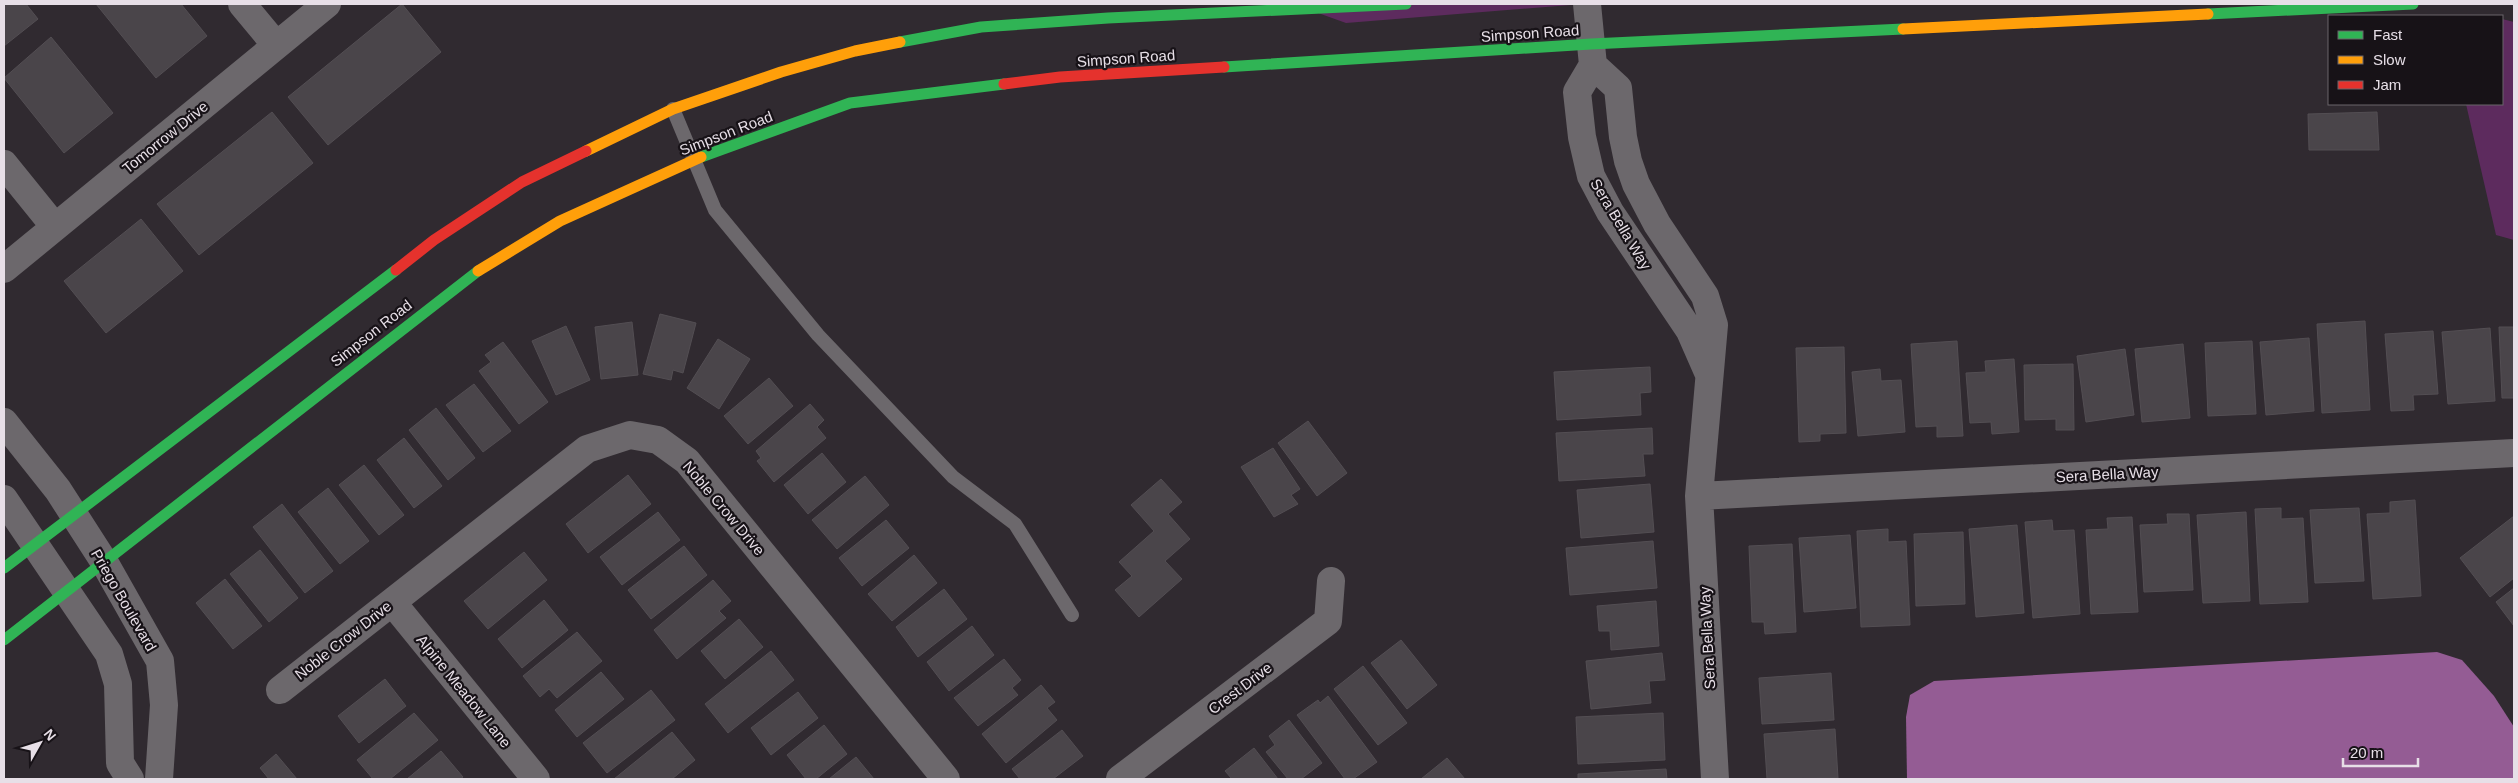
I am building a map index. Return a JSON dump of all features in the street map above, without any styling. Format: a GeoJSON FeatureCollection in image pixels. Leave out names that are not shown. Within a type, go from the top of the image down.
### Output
{"type":"FeatureCollection","features":[{"type":"Feature","properties":{"kind":"main road"},"geometry":{"type":"LineString","coordinates":[[4,568],[353,304],[434,240],[522,182],[673,109],[781,72],[855,51],[981,27],[1108,18],[1406,4]]}},
{"type":"Feature","properties":{"kind":"main road"},"geometry":{"type":"LineString","coordinates":[[2183,15],[2208,4]]}},
{"type":"Feature","properties":{"kind":"main road","name":"Simpson Road"},"geometry":{"type":"LineString","coordinates":[[4,640],[103,560],[468,277],[560,221],[694,160],[850,103],[1060,77],[1592,55],[2183,15],[2330,6],[2413,4]]}},
{"type":"Feature","properties":{"kind":"street"},"geometry":{"type":"LineString","coordinates":[[242,4],[276,45]]}},
{"type":"Feature","properties":{"kind":"street","name":"Tomorrow Drive"},"geometry":{"type":"LineString","coordinates":[[4,269],[327,4]]}},
{"type":"Feature","properties":{"kind":"street"},"geometry":{"type":"LineString","coordinates":[[1587,4],[1592,55]]}},
{"type":"Feature","properties":{"kind":"street","name":"Sera Bella Way"},"geometry":{"type":"LineString","coordinates":[[1708,373],[1690,331],[1610,212],[1591,176],[1582,137],[1577,92],[1592,55],[1618,88],[1623,137],[1628,161],[1636,184],[1657,224],[1705,296],[1714,325],[1708,373],[1699,496],[1715,779]]}},
{"type":"Feature","properties":{"kind":"street"},"geometry":{"type":"LineString","coordinates":[[4,164],[55,227]]}},
{"type":"Feature","properties":{"kind":"street","name":"Priego Boulevard"},"geometry":{"type":"LineString","coordinates":[[4,422],[58,490],[103,560],[160,661],[164,705],[159,779]]}},
{"type":"Feature","properties":{"kind":"street","name":"Noble Crow Drive"},"geometry":{"type":"LineString","coordinates":[[280,690],[587,449],[630,435],[658,440],[687,461],[946,779]]}},
{"type":"Feature","properties":{"kind":"street","name":"Sera Bella Way"},"geometry":{"type":"LineString","coordinates":[[1699,496],[2514,453]]}},
{"type":"Feature","properties":{"kind":"street"},"geometry":{"type":"LineString","coordinates":[[4,500],[64,591],[109,654],[118,684],[120,763],[130,779]]}},
{"type":"Feature","properties":{"kind":"street","name":"Crest Drive"},"geometry":{"type":"LineString","coordinates":[[1120,779],[1328,621],[1331,581]]}},
{"type":"Feature","properties":{"kind":"street","name":"Alpine Meadow Lane"},"geometry":{"type":"LineString","coordinates":[[392,602],[536,779]]}},
{"type":"Feature","properties":{"kind":"lane"},"geometry":{"type":"LineString","coordinates":[[673,109],[715,210],[818,335],[953,477],[1015,524],[1072,615]]}},
{"type":"Feature","properties":{"kind":"shaded area"},"geometry":{"type":"Polygon","coordinates":[[[1293,4],[1583,4],[1346,23],[1293,4]]]}},
{"type":"Feature","properties":{"kind":"shaded area"},"geometry":{"type":"Polygon","coordinates":[[[2503,19],[2514,22],[2514,240],[2496,235],[2466,105],[2503,105],[2503,19]]]}},
{"type":"Feature","properties":{"kind":"shaded area"},"geometry":{"type":"Polygon","coordinates":[[[2437,652],[2462,660],[2494,696],[2514,727],[2514,779],[1907,779],[1906,717],[1910,695],[1934,681],[2437,652]]]}},
{"type":"Feature","properties":{"kind":"building"},"geometry":{"type":"Polygon","coordinates":[[[4,4],[26,4],[38,19],[4,46],[4,4]]]}},
{"type":"Feature","properties":{"kind":"building"},"geometry":{"type":"Polygon","coordinates":[[[96,4],[181,4],[207,36],[156,78],[96,4]]]}},
{"type":"Feature","properties":{"kind":"building"},"geometry":{"type":"Polygon","coordinates":[[[402,4],[441,52],[328,145],[288,97],[402,4]]]}},
{"type":"Feature","properties":{"kind":"building"},"geometry":{"type":"Polygon","coordinates":[[[51,37],[113,113],[64,153],[4,78],[51,37]]]}},
{"type":"Feature","properties":{"kind":"building"},"geometry":{"type":"Polygon","coordinates":[[[272,112],[313,163],[199,255],[157,204],[272,112]]]}},
{"type":"Feature","properties":{"kind":"building"},"geometry":{"type":"Polygon","coordinates":[[[2377,112],[2379,150],[2309,150],[2308,114],[2377,112]]]}},
{"type":"Feature","properties":{"kind":"building"},"geometry":{"type":"Polygon","coordinates":[[[141,219],[183,271],[106,333],[64,281],[141,219]]]}},
{"type":"Feature","properties":{"kind":"building"},"geometry":{"type":"Polygon","coordinates":[[[660,314],[696,323],[683,373],[673,370],[671,380],[643,374],[660,314]]]}},
{"type":"Feature","properties":{"kind":"building"},"geometry":{"type":"Polygon","coordinates":[[[2365,321],[2370,410],[2322,413],[2317,324],[2365,321]]]}},
{"type":"Feature","properties":{"kind":"building"},"geometry":{"type":"Polygon","coordinates":[[[632,322],[638,375],[601,379],[595,327],[632,322]]]}},
{"type":"Feature","properties":{"kind":"building"},"geometry":{"type":"Polygon","coordinates":[[[566,326],[590,380],[556,395],[532,341],[566,326]]]}},
{"type":"Feature","properties":{"kind":"building"},"geometry":{"type":"Polygon","coordinates":[[[2499,327],[2514,327],[2514,398],[2502,398],[2499,327]]]}},
{"type":"Feature","properties":{"kind":"building"},"geometry":{"type":"Polygon","coordinates":[[[2490,328],[2495,401],[2448,404],[2442,332],[2490,328]]]}},
{"type":"Feature","properties":{"kind":"building"},"geometry":{"type":"Polygon","coordinates":[[[2433,331],[2438,394],[2413,395],[2414,410],[2391,411],[2385,334],[2433,331]]]}},
{"type":"Feature","properties":{"kind":"building"},"geometry":{"type":"Polygon","coordinates":[[[2309,338],[2314,411],[2266,415],[2260,342],[2309,338]]]}},
{"type":"Feature","properties":{"kind":"building"},"geometry":{"type":"Polygon","coordinates":[[[718,339],[750,359],[719,409],[687,388],[718,339]]]}},
{"type":"Feature","properties":{"kind":"building"},"geometry":{"type":"Polygon","coordinates":[[[1957,341],[1963,436],[1937,437],[1937,426],[1916,427],[1911,344],[1957,341]]]}},
{"type":"Feature","properties":{"kind":"building"},"geometry":{"type":"Polygon","coordinates":[[[2252,341],[2256,414],[2208,416],[2205,343],[2252,341]]]}},
{"type":"Feature","properties":{"kind":"building"},"geometry":{"type":"Polygon","coordinates":[[[503,342],[548,402],[519,424],[479,371],[491,362],[485,355],[503,342]]]}},
{"type":"Feature","properties":{"kind":"building"},"geometry":{"type":"Polygon","coordinates":[[[2183,344],[2190,418],[2142,422],[2135,349],[2183,344]]]}},
{"type":"Feature","properties":{"kind":"building"},"geometry":{"type":"Polygon","coordinates":[[[1844,347],[1846,433],[1820,434],[1820,441],[1799,442],[1796,348],[1844,347]]]}},
{"type":"Feature","properties":{"kind":"building"},"geometry":{"type":"Polygon","coordinates":[[[2125,349],[2134,415],[2086,422],[2077,356],[2125,349]]]}},
{"type":"Feature","properties":{"kind":"building"},"geometry":{"type":"Polygon","coordinates":[[[2014,359],[2019,432],[1992,434],[1991,422],[1970,423],[1966,373],[1986,372],[1985,361],[2014,359]]]}},
{"type":"Feature","properties":{"kind":"building"},"geometry":{"type":"Polygon","coordinates":[[[2073,364],[2074,430],[2056,430],[2056,419],[2025,420],[2024,365],[2073,364]]]}},
{"type":"Feature","properties":{"kind":"building"},"geometry":{"type":"Polygon","coordinates":[[[1650,367],[1651,392],[1640,393],[1641,415],[1557,420],[1554,372],[1650,367]]]}},
{"type":"Feature","properties":{"kind":"building"},"geometry":{"type":"Polygon","coordinates":[[[1880,369],[1881,381],[1901,380],[1905,432],[1858,436],[1852,372],[1880,369]]]}},
{"type":"Feature","properties":{"kind":"building"},"geometry":{"type":"Polygon","coordinates":[[[769,378],[793,406],[748,444],[724,416],[769,378]]]}},
{"type":"Feature","properties":{"kind":"building"},"geometry":{"type":"Polygon","coordinates":[[[474,384],[511,431],[483,452],[446,405],[474,384]]]}},
{"type":"Feature","properties":{"kind":"building"},"geometry":{"type":"Polygon","coordinates":[[[810,404],[824,420],[817,427],[826,438],[774,482],[757,461],[761,458],[756,451],[810,404]]]}},
{"type":"Feature","properties":{"kind":"building"},"geometry":{"type":"Polygon","coordinates":[[[436,408],[475,458],[448,480],[409,430],[436,408]]]}},
{"type":"Feature","properties":{"kind":"building"},"geometry":{"type":"Polygon","coordinates":[[[1308,421],[1347,473],[1317,496],[1278,443],[1308,421]]]}},
{"type":"Feature","properties":{"kind":"building"},"geometry":{"type":"Polygon","coordinates":[[[1652,428],[1653,454],[1643,454],[1645,476],[1559,481],[1556,433],[1652,428]]]}},
{"type":"Feature","properties":{"kind":"building"},"geometry":{"type":"Polygon","coordinates":[[[404,438],[442,486],[414,508],[377,460],[404,438]]]}},
{"type":"Feature","properties":{"kind":"building"},"geometry":{"type":"Polygon","coordinates":[[[1273,448],[1300,489],[1291,495],[1298,504],[1274,517],[1241,467],[1273,448]]]}},
{"type":"Feature","properties":{"kind":"building"},"geometry":{"type":"Polygon","coordinates":[[[822,453],[846,482],[808,514],[784,485],[822,453]]]}},
{"type":"Feature","properties":{"kind":"building"},"geometry":{"type":"Polygon","coordinates":[[[364,465],[404,515],[379,535],[339,485],[364,465]]]}},
{"type":"Feature","properties":{"kind":"building"},"geometry":{"type":"Polygon","coordinates":[[[628,475],[651,504],[588,553],[566,524],[628,475]]]}},
{"type":"Feature","properties":{"kind":"building"},"geometry":{"type":"Polygon","coordinates":[[[865,476],[889,505],[837,549],[812,520],[865,476]]]}},
{"type":"Feature","properties":{"kind":"building"},"geometry":{"type":"Polygon","coordinates":[[[1161,479],[1182,502],[1168,514],[1190,539],[1165,561],[1182,579],[1139,617],[1115,590],[1132,576],[1119,562],[1154,531],[1131,505],[1161,479]]]}},
{"type":"Feature","properties":{"kind":"building"},"geometry":{"type":"Polygon","coordinates":[[[1650,484],[1654,532],[1581,538],[1577,490],[1650,484]]]}},
{"type":"Feature","properties":{"kind":"building"},"geometry":{"type":"Polygon","coordinates":[[[328,488],[369,541],[340,564],[298,512],[328,488]]]}},
{"type":"Feature","properties":{"kind":"building"},"geometry":{"type":"Polygon","coordinates":[[[2415,500],[2421,596],[2373,599],[2367,514],[2390,513],[2390,502],[2415,500]]]}},
{"type":"Feature","properties":{"kind":"building"},"geometry":{"type":"Polygon","coordinates":[[[282,504],[333,571],[305,593],[253,527],[282,504]]]}},
{"type":"Feature","properties":{"kind":"building"},"geometry":{"type":"Polygon","coordinates":[[[2281,508],[2281,519],[2303,518],[2308,602],[2260,604],[2255,509],[2281,508]]]}},
{"type":"Feature","properties":{"kind":"building"},"geometry":{"type":"Polygon","coordinates":[[[2359,508],[2364,581],[2315,583],[2310,510],[2359,508]]]}},
{"type":"Feature","properties":{"kind":"building"},"geometry":{"type":"Polygon","coordinates":[[[658,512],[680,540],[622,585],[600,557],[658,512]]]}},
{"type":"Feature","properties":{"kind":"building"},"geometry":{"type":"Polygon","coordinates":[[[2246,512],[2250,601],[2203,603],[2197,515],[2246,512]]]}},
{"type":"Feature","properties":{"kind":"building"},"geometry":{"type":"Polygon","coordinates":[[[2167,514],[2189,514],[2193,590],[2144,592],[2140,525],[2168,524],[2167,514]]]}},
{"type":"Feature","properties":{"kind":"building"},"geometry":{"type":"Polygon","coordinates":[[[2514,516],[2514,578],[2490,597],[2460,558],[2514,516]]]}},
{"type":"Feature","properties":{"kind":"building"},"geometry":{"type":"Polygon","coordinates":[[[2132,517],[2138,612],[2091,614],[2086,530],[2108,529],[2107,518],[2132,517]]]}},
{"type":"Feature","properties":{"kind":"building"},"geometry":{"type":"Polygon","coordinates":[[[886,520],[909,548],[862,586],[839,558],[886,520]]]}},
{"type":"Feature","properties":{"kind":"building"},"geometry":{"type":"Polygon","coordinates":[[[2052,520],[2053,531],[2074,530],[2080,614],[2033,618],[2025,522],[2052,520]]]}},
{"type":"Feature","properties":{"kind":"building"},"geometry":{"type":"Polygon","coordinates":[[[2017,525],[2024,613],[1976,617],[1969,529],[2017,525]]]}},
{"type":"Feature","properties":{"kind":"building"},"geometry":{"type":"Polygon","coordinates":[[[1888,529],[1888,542],[1906,541],[1910,625],[1861,627],[1857,531],[1888,529]]]}},
{"type":"Feature","properties":{"kind":"building"},"geometry":{"type":"Polygon","coordinates":[[[1963,532],[1965,604],[1916,606],[1914,534],[1963,532]]]}},
{"type":"Feature","properties":{"kind":"building"},"geometry":{"type":"Polygon","coordinates":[[[1850,535],[1856,608],[1804,612],[1799,538],[1850,535]]]}},
{"type":"Feature","properties":{"kind":"building"},"geometry":{"type":"Polygon","coordinates":[[[1653,541],[1657,588],[1570,595],[1566,548],[1653,541]]]}},
{"type":"Feature","properties":{"kind":"building"},"geometry":{"type":"Polygon","coordinates":[[[1792,544],[1796,632],[1765,634],[1764,622],[1752,622],[1749,546],[1792,544]]]}},
{"type":"Feature","properties":{"kind":"building"},"geometry":{"type":"Polygon","coordinates":[[[684,546],[707,575],[651,619],[628,590],[684,546]]]}},
{"type":"Feature","properties":{"kind":"building"},"geometry":{"type":"Polygon","coordinates":[[[260,550],[298,598],[269,622],[230,574],[260,550]]]}},
{"type":"Feature","properties":{"kind":"building"},"geometry":{"type":"Polygon","coordinates":[[[524,552],[547,580],[488,629],[464,601],[524,552]]]}},
{"type":"Feature","properties":{"kind":"building"},"geometry":{"type":"Polygon","coordinates":[[[914,555],[937,583],[892,621],[868,594],[914,555]]]}},
{"type":"Feature","properties":{"kind":"building"},"geometry":{"type":"Polygon","coordinates":[[[225,579],[262,626],[233,649],[196,603],[225,579]]]}},
{"type":"Feature","properties":{"kind":"building"},"geometry":{"type":"Polygon","coordinates":[[[713,580],[731,601],[719,611],[726,618],[677,659],[654,630],[713,580]]]}},
{"type":"Feature","properties":{"kind":"building"},"geometry":{"type":"Polygon","coordinates":[[[2514,588],[2514,626],[2496,602],[2514,588]]]}},
{"type":"Feature","properties":{"kind":"building"},"geometry":{"type":"Polygon","coordinates":[[[944,589],[967,619],[918,657],[896,627],[944,589]]]}},
{"type":"Feature","properties":{"kind":"building"},"geometry":{"type":"Polygon","coordinates":[[[544,600],[568,630],[522,668],[498,639],[544,600]]]}},
{"type":"Feature","properties":{"kind":"building"},"geometry":{"type":"Polygon","coordinates":[[[1656,601],[1659,646],[1611,650],[1610,631],[1599,631],[1597,606],[1656,601]]]}},
{"type":"Feature","properties":{"kind":"building"},"geometry":{"type":"Polygon","coordinates":[[[739,619],[763,647],[725,679],[701,651],[739,619]]]}},
{"type":"Feature","properties":{"kind":"building"},"geometry":{"type":"Polygon","coordinates":[[[972,626],[994,655],[949,691],[927,662],[972,626]]]}},
{"type":"Feature","properties":{"kind":"building"},"geometry":{"type":"Polygon","coordinates":[[[577,632],[602,661],[557,698],[549,689],[540,697],[523,676],[577,632]]]}},
{"type":"Feature","properties":{"kind":"building"},"geometry":{"type":"Polygon","coordinates":[[[1401,640],[1437,685],[1407,709],[1371,663],[1401,640]]]}},
{"type":"Feature","properties":{"kind":"building"},"geometry":{"type":"Polygon","coordinates":[[[771,651],[794,680],[728,733],[705,704],[771,651]]]}},
{"type":"Feature","properties":{"kind":"building"},"geometry":{"type":"Polygon","coordinates":[[[1662,653],[1665,680],[1649,681],[1651,703],[1591,709],[1586,661],[1662,653]]]}},
{"type":"Feature","properties":{"kind":"building"},"geometry":{"type":"Polygon","coordinates":[[[1004,659],[1021,680],[1012,688],[1018,695],[978,726],[954,698],[1004,659]]]}},
{"type":"Feature","properties":{"kind":"building"},"geometry":{"type":"Polygon","coordinates":[[[1363,666],[1407,723],[1378,745],[1334,689],[1363,666]]]}},
{"type":"Feature","properties":{"kind":"building"},"geometry":{"type":"Polygon","coordinates":[[[601,672],[624,699],[577,737],[555,710],[601,672]]]}},
{"type":"Feature","properties":{"kind":"building"},"geometry":{"type":"Polygon","coordinates":[[[1831,673],[1834,720],[1762,724],[1759,678],[1831,673]]]}},
{"type":"Feature","properties":{"kind":"building"},"geometry":{"type":"Polygon","coordinates":[[[385,679],[406,706],[359,743],[338,716],[385,679]]]}},
{"type":"Feature","properties":{"kind":"building"},"geometry":{"type":"Polygon","coordinates":[[[1041,685],[1055,702],[1047,708],[1057,720],[1006,763],[982,734],[1041,685]]]}},
{"type":"Feature","properties":{"kind":"building"},"geometry":{"type":"Polygon","coordinates":[[[651,690],[675,720],[607,773],[583,743],[651,690]]]}},
{"type":"Feature","properties":{"kind":"building"},"geometry":{"type":"Polygon","coordinates":[[[798,692],[818,718],[771,755],[751,728],[798,692]]]}},
{"type":"Feature","properties":{"kind":"building"},"geometry":{"type":"Polygon","coordinates":[[[1328,696],[1377,762],[1353,779],[1345,779],[1297,715],[1318,700],[1320,703],[1328,696]]]}},
{"type":"Feature","properties":{"kind":"building"},"geometry":{"type":"Polygon","coordinates":[[[414,713],[438,740],[390,779],[373,779],[357,760],[414,713]]]}},
{"type":"Feature","properties":{"kind":"building"},"geometry":{"type":"Polygon","coordinates":[[[1663,713],[1665,760],[1578,764],[1576,717],[1663,713]]]}},
{"type":"Feature","properties":{"kind":"building"},"geometry":{"type":"Polygon","coordinates":[[[1289,720],[1322,763],[1301,779],[1288,779],[1266,752],[1275,745],[1269,736],[1289,720]]]}},
{"type":"Feature","properties":{"kind":"building"},"geometry":{"type":"Polygon","coordinates":[[[824,725],[847,754],[816,779],[806,779],[787,755],[824,725]]]}},
{"type":"Feature","properties":{"kind":"building"},"geometry":{"type":"Polygon","coordinates":[[[1835,729],[1838,778],[1767,779],[1764,734],[1835,729]]]}},
{"type":"Feature","properties":{"kind":"building"},"geometry":{"type":"Polygon","coordinates":[[[1062,730],[1083,756],[1053,779],[1020,779],[1012,769],[1062,730]]]}},
{"type":"Feature","properties":{"kind":"building"},"geometry":{"type":"Polygon","coordinates":[[[672,732],[695,760],[672,779],[614,779],[672,732]]]}},
{"type":"Feature","properties":{"kind":"building"},"geometry":{"type":"Polygon","coordinates":[[[1254,748],[1278,779],[1232,779],[1225,771],[1254,748]]]}},
{"type":"Feature","properties":{"kind":"building"},"geometry":{"type":"Polygon","coordinates":[[[441,751],[463,777],[460,779],[407,779],[441,751]]]}},
{"type":"Feature","properties":{"kind":"building"},"geometry":{"type":"Polygon","coordinates":[[[276,754],[297,779],[269,779],[260,768],[276,754]]]}},
{"type":"Feature","properties":{"kind":"building"},"geometry":{"type":"Polygon","coordinates":[[[856,757],[874,779],[829,779],[856,757]]]}},
{"type":"Feature","properties":{"kind":"building"},"geometry":{"type":"Polygon","coordinates":[[[1447,758],[1465,779],[1421,779],[1447,758]]]}},
{"type":"Feature","properties":{"kind":"building"},"geometry":{"type":"Polygon","coordinates":[[[1666,769],[1667,779],[1578,779],[1578,774],[1666,769]]]}},
{"type":"Feature","properties":{"kind":"traffic: fast"},"geometry":{"type":"LineString","coordinates":[[900,42],[981,27],[1108,18],[1406,4]]}},
{"type":"Feature","properties":{"kind":"traffic: fast"},"geometry":{"type":"LineString","coordinates":[[2208,14],[2413,4]]}},
{"type":"Feature","properties":{"kind":"traffic: fast"},"geometry":{"type":"LineString","coordinates":[[1224,67],[1591,44],[1903,29]]}},
{"type":"Feature","properties":{"kind":"traffic: fast"},"geometry":{"type":"LineString","coordinates":[[701,157],[850,103],[1004,84]]}},
{"type":"Feature","properties":{"kind":"traffic: fast"},"geometry":{"type":"LineString","coordinates":[[4,568],[396,270]]}},
{"type":"Feature","properties":{"kind":"traffic: fast"},"geometry":{"type":"LineString","coordinates":[[4,640],[478,271]]}},
{"type":"Feature","properties":{"kind":"traffic: slow"},"geometry":{"type":"LineString","coordinates":[[1903,29],[2208,14]]}},
{"type":"Feature","properties":{"kind":"traffic: slow"},"geometry":{"type":"LineString","coordinates":[[586,151],[673,109],[781,72],[855,51],[900,42]]}},
{"type":"Feature","properties":{"kind":"traffic: slow"},"geometry":{"type":"LineString","coordinates":[[478,271],[560,221],[701,157]]}},
{"type":"Feature","properties":{"kind":"traffic: jam"},"geometry":{"type":"LineString","coordinates":[[1004,84],[1060,77],[1224,67]]}},
{"type":"Feature","properties":{"kind":"traffic: jam"},"geometry":{"type":"LineString","coordinates":[[396,270],[434,240],[522,182],[586,151]]}}]}
